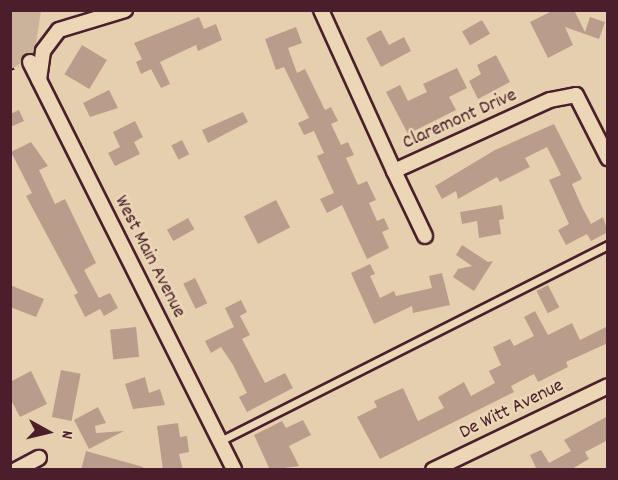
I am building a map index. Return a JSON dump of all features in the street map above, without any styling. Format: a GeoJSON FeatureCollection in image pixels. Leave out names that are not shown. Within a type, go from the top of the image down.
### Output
{"type":"FeatureCollection","features":[{"type":"Feature","properties":{"kind":"street"},"geometry":{"type":"LineString","coordinates":[[39,80],[43,51],[58,30],[125,10]]}},
{"type":"Feature","properties":{"kind":"street","name":"Claremont Drive"},"geometry":{"type":"LineString","coordinates":[[321,10],[394,171],[550,100],[576,95],[608,158]]}},
{"type":"Feature","properties":{"kind":"street","name":"West Main Avenue"},"geometry":{"type":"LineString","coordinates":[[30,62],[234,470]]}},
{"type":"Feature","properties":{"kind":"street"},"geometry":{"type":"LineString","coordinates":[[394,171],[425,236]]}},
{"type":"Feature","properties":{"kind":"street","name":"De Witt Avenue"},"geometry":{"type":"LineString","coordinates":[[433,470],[608,386]]}},
{"type":"Feature","properties":{"kind":"street"},"geometry":{"type":"LineString","coordinates":[[16,470],[39,458]]}},
{"type":"Feature","properties":{"kind":"lane"},"geometry":{"type":"LineString","coordinates":[[220,441],[608,245]]}},
{"type":"Feature","properties":{"kind":"shaded area"},"geometry":{"type":"Polygon","coordinates":[[[11,11],[41,11],[34,56],[11,69],[11,11]]]}},
{"type":"Feature","properties":{"kind":"building"},"geometry":{"type":"Polygon","coordinates":[[[554,10],[574,10],[585,32],[590,17],[605,22],[599,39],[565,27],[573,45],[548,58],[530,22],[554,10]]]}},
{"type":"Feature","properties":{"kind":"building"},"geometry":{"type":"Polygon","coordinates":[[[199,17],[204,29],[216,24],[222,40],[198,51],[196,45],[160,62],[170,84],[161,88],[151,69],[141,74],[136,62],[142,59],[134,43],[199,17]]]}},
{"type":"Feature","properties":{"kind":"building"},"geometry":{"type":"Polygon","coordinates":[[[482,20],[490,34],[470,45],[462,32],[482,20]]]}},
{"type":"Feature","properties":{"kind":"building"},"geometry":{"type":"Polygon","coordinates":[[[296,27],[302,43],[288,48],[297,73],[305,69],[325,110],[331,107],[338,121],[331,124],[341,145],[348,142],[354,155],[346,158],[358,185],[367,181],[376,200],[369,203],[377,221],[384,218],[389,229],[382,232],[389,248],[367,259],[342,205],[327,213],[320,199],[334,193],[317,156],[324,153],[314,131],[304,135],[298,123],[309,118],[284,67],[276,70],[265,39],[296,27]]]}},
{"type":"Feature","properties":{"kind":"building"},"geometry":{"type":"Polygon","coordinates":[[[381,30],[389,45],[404,37],[411,51],[381,67],[366,38],[381,30]]]}},
{"type":"Feature","properties":{"kind":"building"},"geometry":{"type":"Polygon","coordinates":[[[82,45],[107,60],[89,89],[64,74],[82,45]]]}},
{"type":"Feature","properties":{"kind":"building"},"geometry":{"type":"Polygon","coordinates":[[[496,55],[510,82],[478,99],[469,81],[481,74],[477,65],[496,55]]]}},
{"type":"Feature","properties":{"kind":"building"},"geometry":{"type":"Polygon","coordinates":[[[457,68],[467,88],[449,97],[456,110],[408,134],[386,92],[400,85],[408,101],[427,92],[423,84],[457,68]]]}},
{"type":"Feature","properties":{"kind":"building"},"geometry":{"type":"Polygon","coordinates":[[[109,90],[118,108],[90,117],[83,103],[109,90]]]}},
{"type":"Feature","properties":{"kind":"building"},"geometry":{"type":"Polygon","coordinates":[[[19,110],[24,121],[10,127],[10,114],[19,110]]]}},
{"type":"Feature","properties":{"kind":"building"},"geometry":{"type":"Polygon","coordinates":[[[243,112],[248,122],[208,143],[202,130],[243,112]]]}},
{"type":"Feature","properties":{"kind":"building"},"geometry":{"type":"Polygon","coordinates":[[[135,121],[143,137],[134,142],[140,154],[115,166],[108,153],[120,147],[113,132],[135,121]]]}},
{"type":"Feature","properties":{"kind":"building"},"geometry":{"type":"Polygon","coordinates":[[[554,124],[582,179],[572,184],[582,207],[591,224],[603,217],[608,232],[591,241],[587,234],[566,245],[558,230],[569,224],[549,180],[561,175],[547,147],[525,158],[530,167],[500,182],[497,177],[458,199],[456,191],[442,199],[435,186],[495,150],[554,124]]]}},
{"type":"Feature","properties":{"kind":"building"},"geometry":{"type":"Polygon","coordinates":[[[182,140],[189,154],[179,160],[171,145],[182,140]]]}},
{"type":"Feature","properties":{"kind":"building"},"geometry":{"type":"Polygon","coordinates":[[[31,142],[48,166],[39,170],[55,204],[65,199],[96,263],[84,270],[99,298],[110,293],[118,308],[104,316],[100,309],[85,317],[74,295],[78,293],[26,196],[32,193],[11,152],[31,142]]]}},
{"type":"Feature","properties":{"kind":"building"},"geometry":{"type":"Polygon","coordinates":[[[276,200],[290,228],[258,244],[244,216],[276,200]]]}},
{"type":"Feature","properties":{"kind":"building"},"geometry":{"type":"Polygon","coordinates":[[[502,205],[504,219],[499,220],[501,234],[479,238],[477,221],[462,224],[460,212],[502,205]]]}},
{"type":"Feature","properties":{"kind":"building"},"geometry":{"type":"Polygon","coordinates":[[[188,218],[194,229],[173,241],[167,230],[188,218]]]}},
{"type":"Feature","properties":{"kind":"building"},"geometry":{"type":"Polygon","coordinates":[[[462,245],[488,262],[493,261],[474,291],[453,277],[458,269],[472,266],[456,255],[462,245]]]}},
{"type":"Feature","properties":{"kind":"building"},"geometry":{"type":"Polygon","coordinates":[[[370,264],[375,274],[370,276],[380,298],[394,291],[396,296],[432,288],[429,276],[442,273],[450,305],[413,313],[412,306],[374,324],[351,273],[370,264]]]}},
{"type":"Feature","properties":{"kind":"building"},"geometry":{"type":"Polygon","coordinates":[[[195,278],[207,303],[196,309],[183,284],[195,278]]]}},
{"type":"Feature","properties":{"kind":"building"},"geometry":{"type":"Polygon","coordinates":[[[10,285],[44,299],[36,317],[10,307],[10,285]]]}},
{"type":"Feature","properties":{"kind":"building"},"geometry":{"type":"Polygon","coordinates":[[[548,285],[559,307],[548,313],[536,291],[548,285]]]}},
{"type":"Feature","properties":{"kind":"building"},"geometry":{"type":"Polygon","coordinates":[[[241,300],[247,312],[240,316],[250,335],[242,339],[265,383],[285,373],[293,388],[247,412],[239,397],[247,393],[233,365],[221,347],[211,353],[205,341],[234,327],[225,308],[241,300]]]}},
{"type":"Feature","properties":{"kind":"building"},"geometry":{"type":"Polygon","coordinates":[[[535,311],[548,335],[572,323],[580,340],[608,326],[608,343],[566,362],[568,367],[538,382],[534,374],[511,386],[514,392],[380,459],[357,417],[377,407],[374,401],[403,388],[418,421],[444,408],[438,397],[464,382],[471,396],[495,383],[489,371],[501,365],[493,347],[510,339],[514,346],[534,336],[524,317],[535,311]]]}},
{"type":"Feature","properties":{"kind":"building"},"geometry":{"type":"Polygon","coordinates":[[[136,327],[139,357],[113,360],[110,330],[136,327]]]}},
{"type":"Feature","properties":{"kind":"building"},"geometry":{"type":"Polygon","coordinates":[[[61,370],[81,374],[71,421],[52,417],[61,370]]]}},
{"type":"Feature","properties":{"kind":"building"},"geometry":{"type":"Polygon","coordinates":[[[31,371],[47,404],[20,417],[10,398],[10,382],[31,371]]]}},
{"type":"Feature","properties":{"kind":"building"},"geometry":{"type":"Polygon","coordinates":[[[145,377],[149,393],[160,389],[165,405],[133,409],[125,384],[145,377]]]}},
{"type":"Feature","properties":{"kind":"building"},"geometry":{"type":"Polygon","coordinates":[[[98,407],[106,423],[95,426],[96,433],[124,431],[89,449],[74,420],[98,407]]]}},
{"type":"Feature","properties":{"kind":"building"},"geometry":{"type":"Polygon","coordinates":[[[608,416],[608,440],[585,452],[589,459],[570,470],[537,470],[530,455],[541,450],[549,463],[571,451],[564,440],[608,416]]]}},
{"type":"Feature","properties":{"kind":"building"},"geometry":{"type":"Polygon","coordinates":[[[303,420],[311,435],[289,446],[299,466],[270,470],[254,435],[282,421],[286,428],[303,420]]]}},
{"type":"Feature","properties":{"kind":"building"},"geometry":{"type":"Polygon","coordinates":[[[178,423],[180,437],[187,436],[189,452],[179,454],[183,470],[163,470],[157,426],[178,423]]]}},
{"type":"Feature","properties":{"kind":"building"},"geometry":{"type":"Polygon","coordinates":[[[86,451],[143,467],[142,470],[81,470],[86,451]]]}}]}
